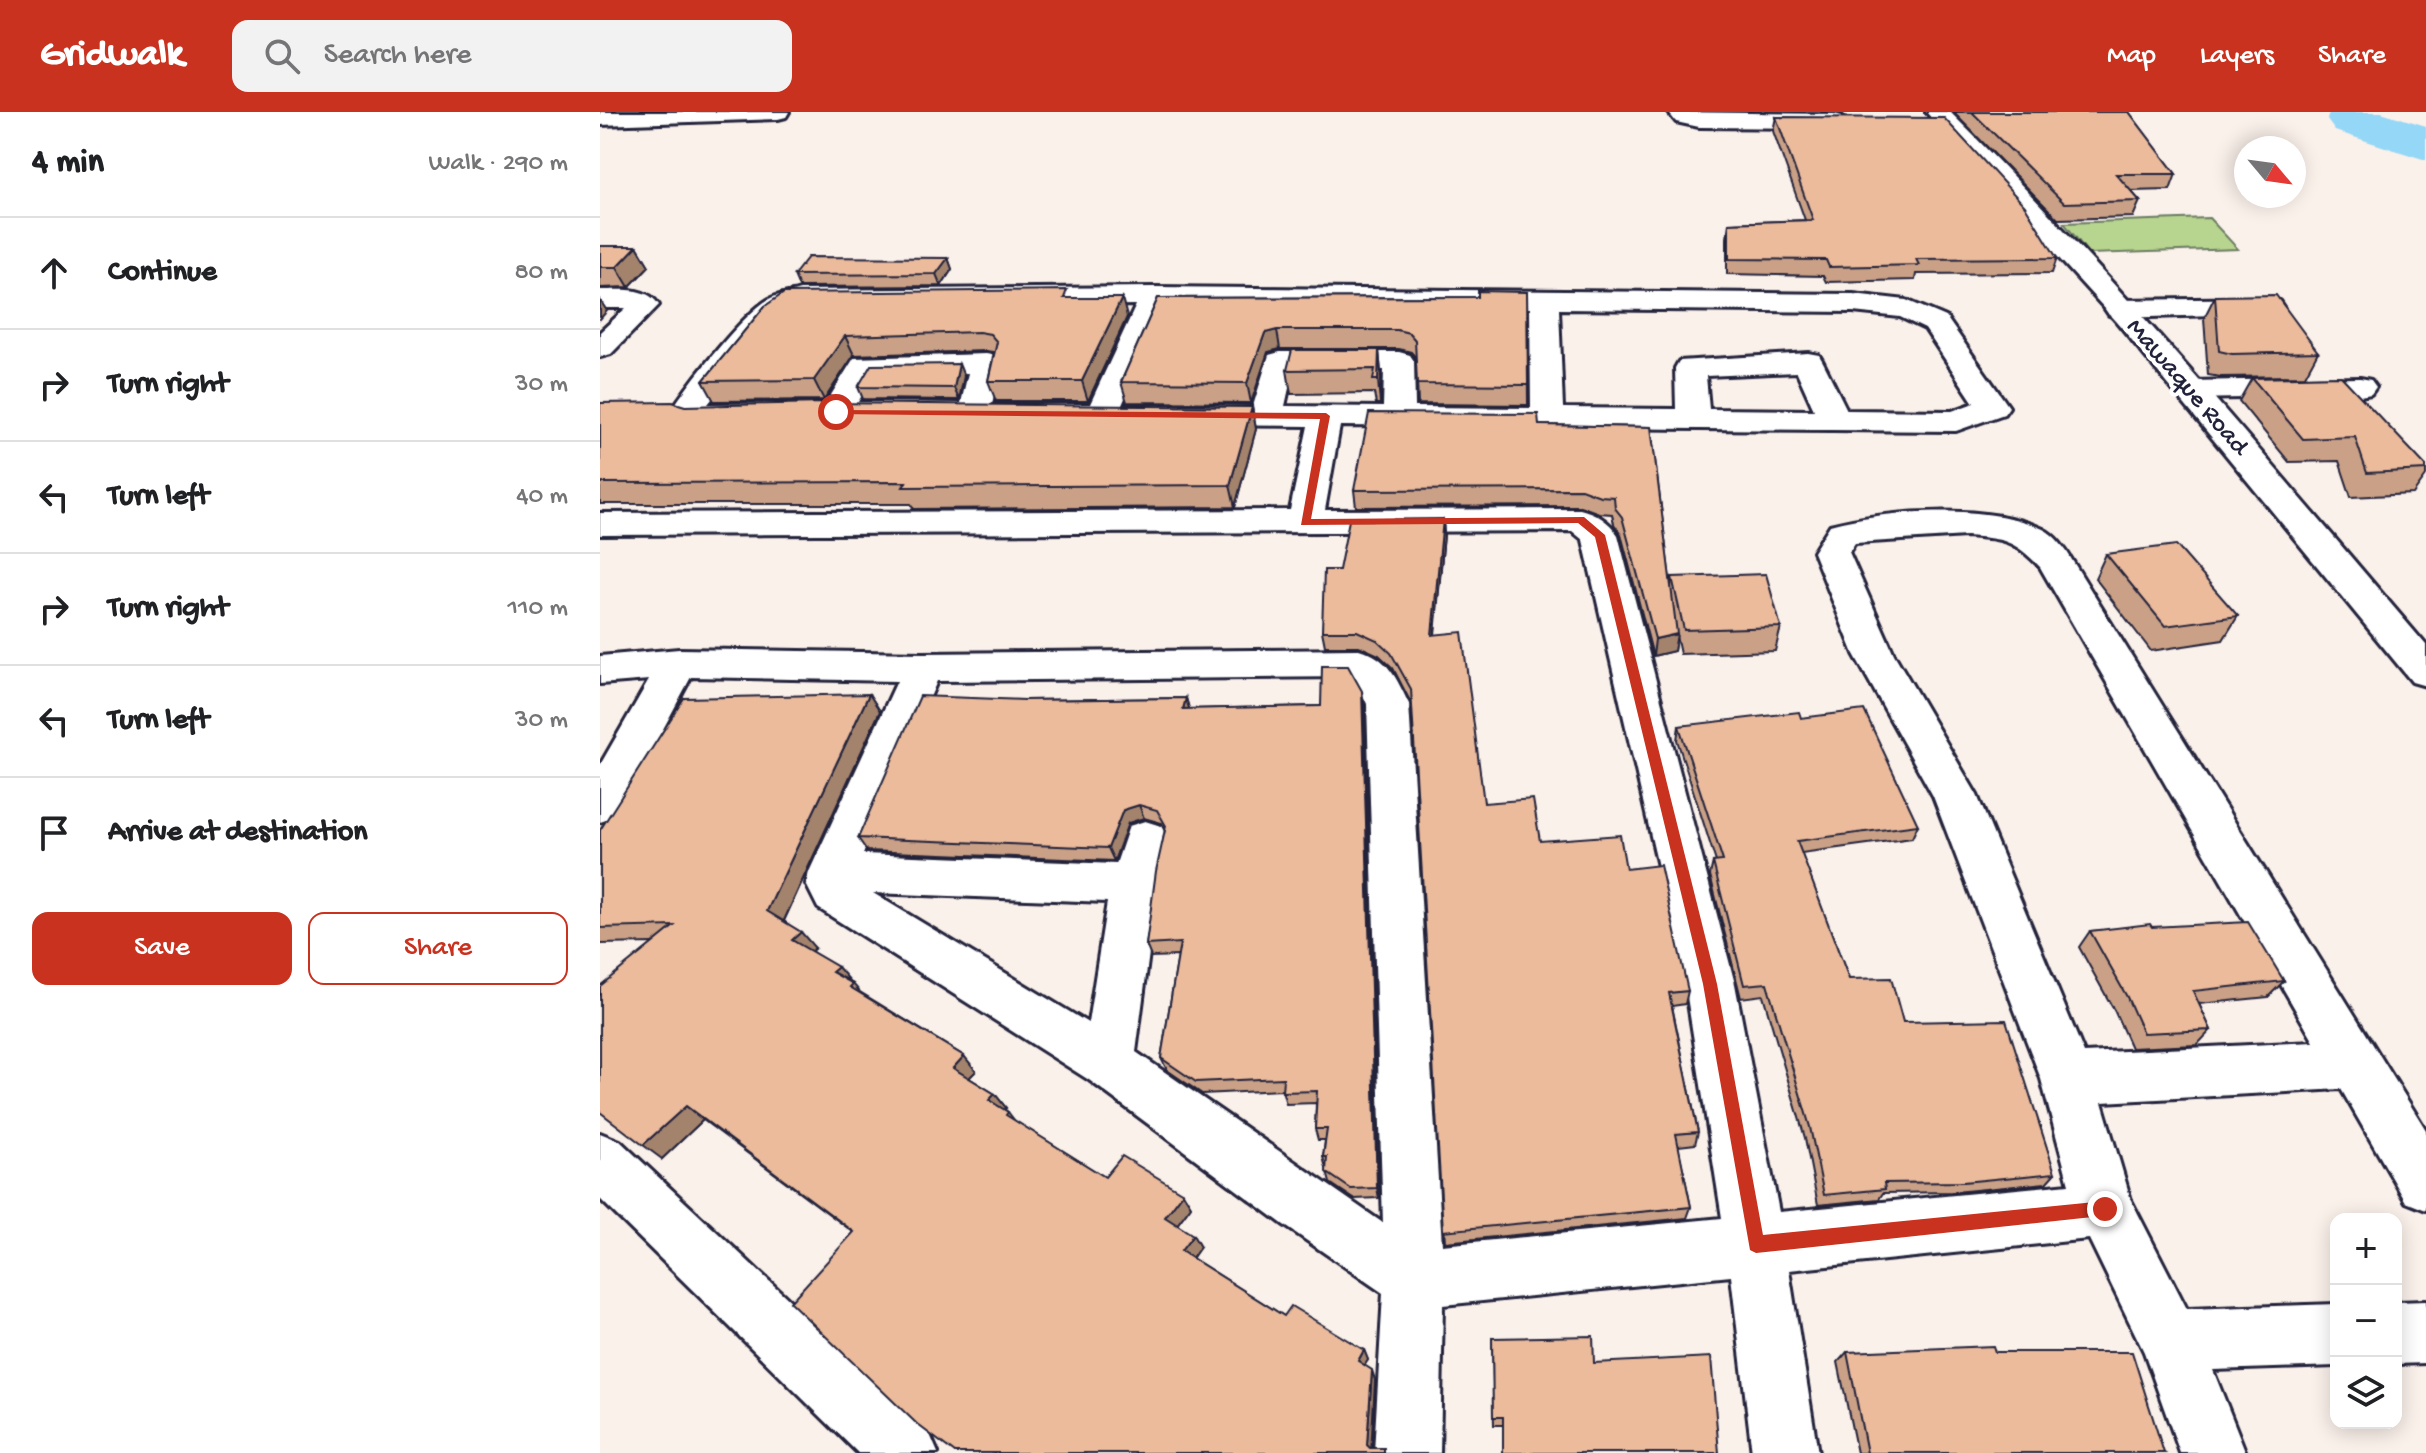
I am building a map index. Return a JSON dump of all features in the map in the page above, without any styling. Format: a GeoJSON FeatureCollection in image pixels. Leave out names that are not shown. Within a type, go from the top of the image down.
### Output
{"type":"FeatureCollection","features":[{"type":"Feature","properties":{"kind":"street"},"geometry":{"type":"LineString","coordinates":[[600,118],[778,112]]}},
{"type":"Feature","properties":{"kind":"street"},"geometry":{"type":"LineString","coordinates":[[1679,112],[1684,117],[1699,120],[1863,121]]}},
{"type":"Feature","properties":{"kind":"street","name":"Mawaque Road"},"geometry":{"type":"LineString","coordinates":[[1935,118],[2006,180],[2189,390],[2426,672]]}},
{"type":"Feature","properties":{"kind":"street"},"geometry":{"type":"LineString","coordinates":[[1101,416],[1154,296]]}},
{"type":"Feature","properties":{"kind":"street"},"geometry":{"type":"LineString","coordinates":[[1154,296],[1853,303],[1906,309],[1936,323],[1993,407],[1956,421],[1399,414],[1101,416],[836,412],[698,415],[692,403],[763,317],[782,303],[800,299],[1154,296]]}},
{"type":"Feature","properties":{"kind":"street"},"geometry":{"type":"LineString","coordinates":[[600,299],[633,299],[645,305],[600,348]]}},
{"type":"Feature","properties":{"kind":"street"},"geometry":{"type":"LineString","coordinates":[[1544,300],[1547,415]]}},
{"type":"Feature","properties":{"kind":"street"},"geometry":{"type":"LineString","coordinates":[[2119,309],[2279,307]]}},
{"type":"Feature","properties":{"kind":"street"},"geometry":{"type":"LineString","coordinates":[[1266,416],[1280,361],[1399,361],[1399,414]]}},
{"type":"Feature","properties":{"kind":"street"},"geometry":{"type":"LineString","coordinates":[[1693,417],[1690,368],[1808,362],[1835,420]]}},
{"type":"Feature","properties":{"kind":"street"},"geometry":{"type":"LineString","coordinates":[[836,412],[865,365],[986,363],[974,414]]}},
{"type":"Feature","properties":{"kind":"street"},"geometry":{"type":"LineString","coordinates":[[2189,390],[2360,387]]}},
{"type":"Feature","properties":{"kind":"street"},"geometry":{"type":"LineString","coordinates":[[1305,522],[1326,416]]}},
{"type":"Feature","properties":{"kind":"street"},"geometry":{"type":"LineString","coordinates":[[600,524],[1580,520],[1600,535],[1710,984],[1756,1244],[1785,1453]]}},
{"type":"Feature","properties":{"kind":"street"},"geometry":{"type":"LineString","coordinates":[[2213,1453],[2170,1340],[2105,1209],[2068,1079],[1955,795],[1874,654],[1831,552],[1843,533],[1887,527],[1941,525],[1998,528],[2034,539],[2054,560],[2426,1182]]}},
{"type":"Feature","properties":{"kind":"street"},"geometry":{"type":"LineString","coordinates":[[600,805],[679,663]]}},
{"type":"Feature","properties":{"kind":"street"},"geometry":{"type":"LineString","coordinates":[[600,670],[679,663],[923,667],[1359,663],[1373,673],[1388,704],[1414,1278],[1407,1453]]}},
{"type":"Feature","properties":{"kind":"street"},"geometry":{"type":"LineString","coordinates":[[923,667],[832,872],[830,884],[835,894],[1108,1063],[1304,1205],[1414,1278],[2105,1209]]}},
{"type":"Feature","properties":{"kind":"street"},"geometry":{"type":"LineString","coordinates":[[1108,1063],[1134,884],[1145,839]]}},
{"type":"Feature","properties":{"kind":"street"},"geometry":{"type":"LineString","coordinates":[[832,872],[1134,884]]}},
{"type":"Feature","properties":{"kind":"street"},"geometry":{"type":"LineString","coordinates":[[2068,1079],[2358,1064]]}},
{"type":"Feature","properties":{"kind":"street"},"geometry":{"type":"LineString","coordinates":[[600,1160],[905,1453]]}},
{"type":"Feature","properties":{"kind":"street"},"geometry":{"type":"LineString","coordinates":[[2402,1333],[2426,1332]]}},
{"type":"Feature","properties":{"kind":"street"},"geometry":{"type":"LineString","coordinates":[[2170,1340],[2330,1335]]}},
{"type":"Feature","properties":{"kind":"green space"},"geometry":{"type":"Polygon","coordinates":[[[2209,218],[2238,249],[2089,254],[2064,223],[2209,218]]]}},
{"type":"Feature","properties":{"kind":"building"},"geometry":{"type":"Polygon","coordinates":[[[1972,112],[2129,112],[2176,174],[2116,174],[2140,201],[2064,203],[1972,112]]]}},
{"type":"Feature","properties":{"kind":"building"},"geometry":{"type":"Polygon","coordinates":[[[1776,117],[1944,118],[2025,206],[2057,258],[1916,259],[1919,265],[1829,267],[1826,260],[1729,259],[1729,223],[1813,220],[1776,117]]]}},
{"type":"Feature","properties":{"kind":"building"},"geometry":{"type":"Polygon","coordinates":[[[600,246],[637,246],[617,267],[600,267],[600,246]]]}},
{"type":"Feature","properties":{"kind":"building"},"geometry":{"type":"Polygon","coordinates":[[[808,257],[948,258],[936,274],[794,275],[808,257]]]}},
{"type":"Feature","properties":{"kind":"building"},"geometry":{"type":"Polygon","coordinates":[[[1067,290],[1064,298],[1122,298],[1082,381],[988,381],[997,342],[990,334],[979,332],[845,336],[814,380],[703,381],[765,306],[784,293],[1067,290]]]}},
{"type":"Feature","properties":{"kind":"building"},"geometry":{"type":"Polygon","coordinates":[[[1478,291],[1527,292],[1528,385],[1417,384],[1415,340],[1409,333],[1397,330],[1277,330],[1265,333],[1247,383],[1121,382],[1158,298],[1478,297],[1478,291]]]}},
{"type":"Feature","properties":{"kind":"building"},"geometry":{"type":"Polygon","coordinates":[[[2276,295],[2318,352],[2232,354],[2219,351],[2215,296],[2276,295]]]}},
{"type":"Feature","properties":{"kind":"building"},"geometry":{"type":"Polygon","coordinates":[[[1292,350],[1379,350],[1378,380],[1373,380],[1375,369],[1287,370],[1292,350]]]}},
{"type":"Feature","properties":{"kind":"building"},"geometry":{"type":"Polygon","coordinates":[[[959,364],[954,388],[858,387],[871,365],[959,364]]]}},
{"type":"Feature","properties":{"kind":"building"},"geometry":{"type":"Polygon","coordinates":[[[2341,376],[2426,466],[2426,470],[2367,473],[2355,437],[2303,439],[2252,378],[2341,376]]]}},
{"type":"Feature","properties":{"kind":"building"},"geometry":{"type":"Polygon","coordinates":[[[672,402],[685,406],[825,403],[1252,407],[1230,485],[903,487],[906,482],[600,483],[600,403],[672,402]]]}},
{"type":"Feature","properties":{"kind":"building"},"geometry":{"type":"Polygon","coordinates":[[[1369,413],[1538,414],[1539,425],[1651,427],[1677,634],[1655,639],[1614,497],[1581,489],[1354,490],[1369,413]]]}},
{"type":"Feature","properties":{"kind":"building"},"geometry":{"type":"Polygon","coordinates":[[[1443,519],[1432,635],[1462,632],[1484,803],[1533,799],[1540,841],[1620,835],[1626,869],[1660,865],[1688,991],[1669,993],[1698,1132],[1676,1134],[1691,1207],[1443,1231],[1411,689],[1391,653],[1377,640],[1357,631],[1322,631],[1324,570],[1339,570],[1349,520],[1443,519]]]}},
{"type":"Feature","properties":{"kind":"building"},"geometry":{"type":"Polygon","coordinates":[[[2176,545],[2238,616],[2165,626],[2106,554],[2176,545]]]}},
{"type":"Feature","properties":{"kind":"building"},"geometry":{"type":"Polygon","coordinates":[[[1766,574],[1781,627],[1684,630],[1672,577],[1766,574]]]}},
{"type":"Feature","properties":{"kind":"building"},"geometry":{"type":"Polygon","coordinates":[[[1322,666],[1348,666],[1362,691],[1377,1188],[1351,1189],[1326,1172],[1327,1157],[1323,1157],[1327,1129],[1315,1129],[1317,1091],[1282,1092],[1283,1078],[1196,1082],[1161,1058],[1180,943],[1146,945],[1156,871],[1166,826],[1157,810],[1139,805],[1123,810],[1108,848],[858,838],[920,696],[1025,700],[1186,698],[1183,709],[1321,706],[1322,666]]]}},
{"type":"Feature","properties":{"kind":"building"},"geometry":{"type":"Polygon","coordinates":[[[869,694],[767,911],[801,932],[792,940],[838,967],[832,972],[853,984],[850,987],[964,1056],[953,1068],[995,1094],[989,1100],[1008,1112],[1006,1115],[1105,1177],[1122,1156],[1183,1193],[1165,1217],[1193,1235],[1181,1251],[1284,1316],[1291,1306],[1364,1350],[1358,1361],[1372,1370],[1367,1445],[1370,1448],[1384,1448],[1384,1453],[955,1453],[918,1425],[790,1302],[854,1232],[686,1106],[643,1145],[600,1112],[600,986],[674,926],[600,928],[600,830],[684,698],[869,694]]]}},
{"type":"Feature","properties":{"kind":"building"},"geometry":{"type":"Polygon","coordinates":[[[1864,710],[1918,825],[1797,841],[1849,979],[1891,978],[1903,1022],[2006,1020],[2055,1173],[1963,1182],[1884,1183],[1885,1189],[1824,1195],[1810,1127],[1767,983],[1744,985],[1713,862],[1723,861],[1679,726],[1799,712],[1801,718],[1864,710]]]}},
{"type":"Feature","properties":{"kind":"building"},"geometry":{"type":"Polygon","coordinates":[[[2248,922],[2284,981],[2193,991],[2211,1030],[2143,1033],[2127,997],[2090,931],[2150,924],[2152,927],[2248,922]]]}},
{"type":"Feature","properties":{"kind":"building"},"geometry":{"type":"Polygon","coordinates":[[[1593,1336],[1594,1363],[1711,1357],[1719,1453],[1503,1453],[1503,1417],[1493,1417],[1492,1338],[1593,1336]]]}},
{"type":"Feature","properties":{"kind":"building"},"geometry":{"type":"Polygon","coordinates":[[[1993,1346],[1995,1352],[2132,1352],[2164,1453],[1867,1453],[1847,1352],[1993,1346]]]}},
{"type":"Feature","properties":{"kind":"waterway"},"geometry":{"type":"LineString","coordinates":[[2355,112],[2353,120],[2426,144]]}},
{"type":"Feature","properties":{"kind":"route"},"geometry":{"type":"LineString","coordinates":[[836,412],[1326,416],[1305,522],[1580,520],[1600,535],[1710,984],[1756,1244],[2105,1209]]}}]}
